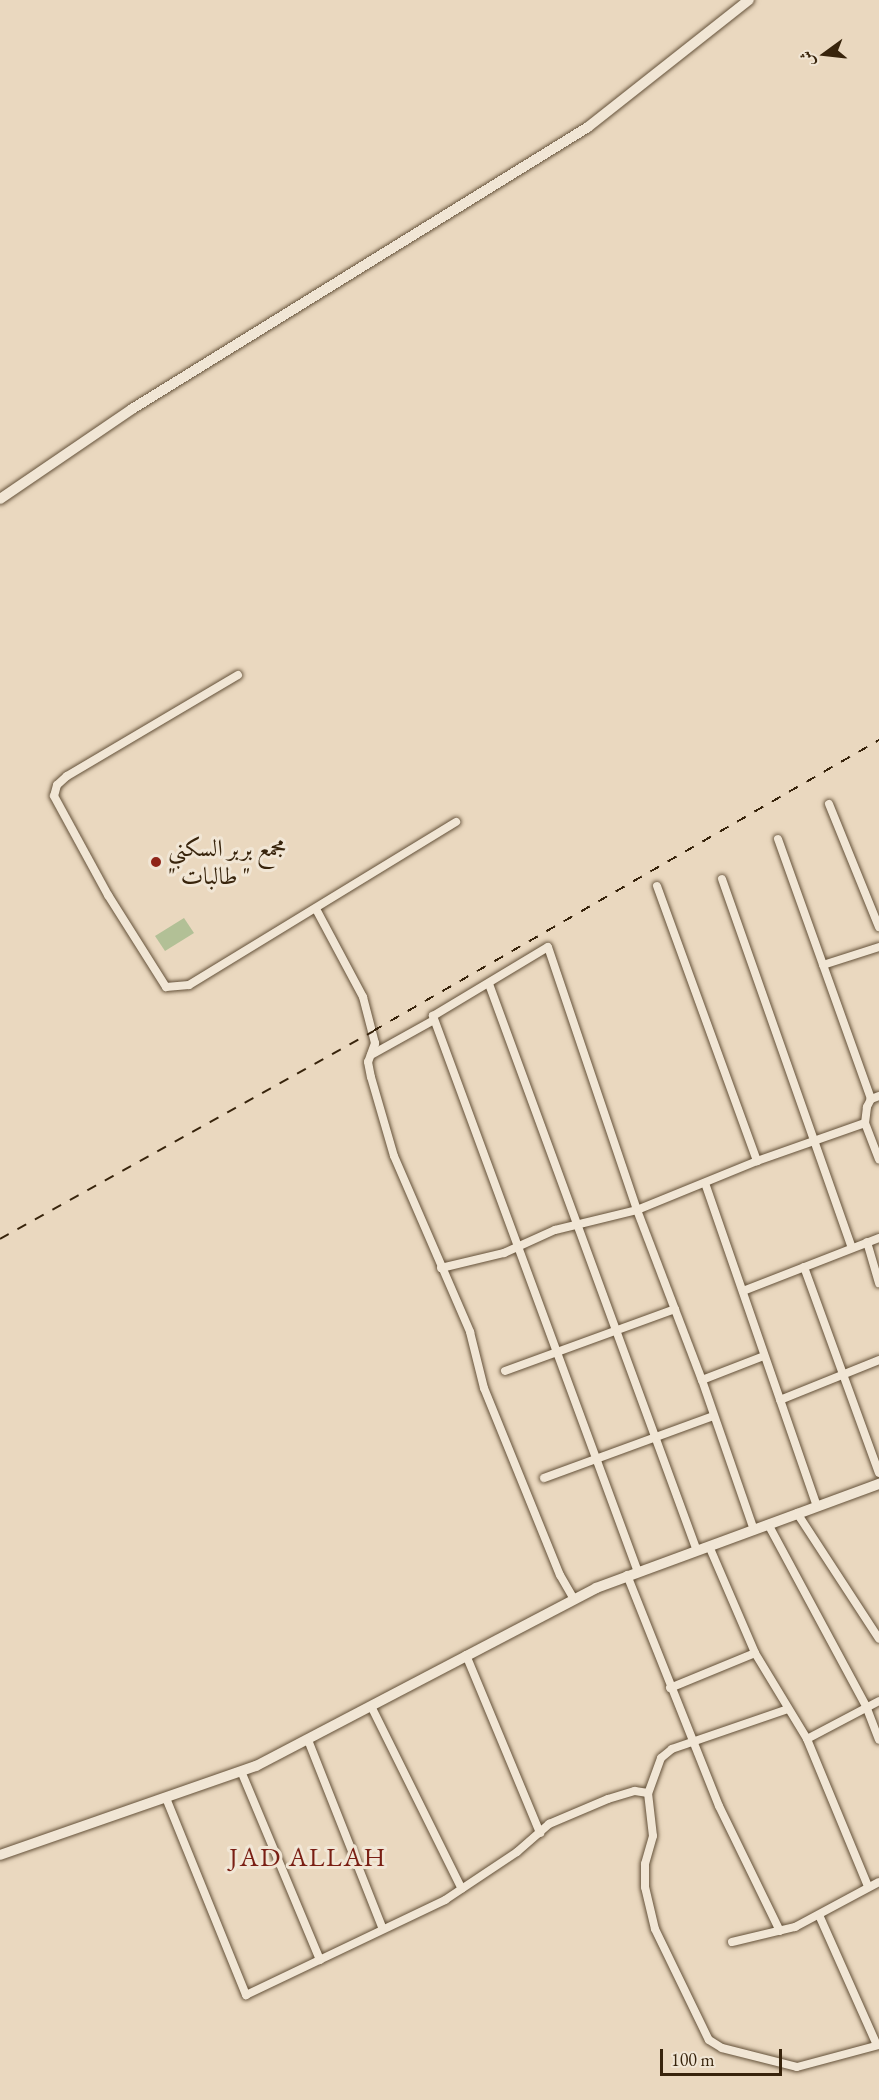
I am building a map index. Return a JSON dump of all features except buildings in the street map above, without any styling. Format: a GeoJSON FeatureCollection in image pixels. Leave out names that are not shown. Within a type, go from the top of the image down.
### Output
{"type":"FeatureCollection","features":[{"type":"Feature","properties":{"kind":"street"},"geometry":{"type":"LineString","coordinates":[[0,499],[132,409],[588,127],[749,0]]}},
{"type":"Feature","properties":{"kind":"street"},"geometry":{"type":"LineString","coordinates":[[238,675],[67,776],[57,785],[56,805],[166,987],[189,985],[456,822]]}},
{"type":"Feature","properties":{"kind":"street"},"geometry":{"type":"LineString","coordinates":[[829,804],[879,927]]}},
{"type":"Feature","properties":{"kind":"street"},"geometry":{"type":"LineString","coordinates":[[778,839],[823,965],[875,1097],[865,1123],[879,1159]]}},
{"type":"Feature","properties":{"kind":"street"},"geometry":{"type":"LineString","coordinates":[[722,879],[852,1248]]}},
{"type":"Feature","properties":{"kind":"street"},"geometry":{"type":"LineString","coordinates":[[657,886],[757,1161]]}},
{"type":"Feature","properties":{"kind":"street"},"geometry":{"type":"LineString","coordinates":[[316,909],[363,997],[373,1031],[371,1077],[394,1156],[470,1332],[484,1388],[560,1575],[574,1599]]}},
{"type":"Feature","properties":{"kind":"street"},"geometry":{"type":"LineString","coordinates":[[754,1530],[702,1380],[637,1210],[548,947],[433,1016],[516,1248],[596,1458],[670,1688],[719,1806],[780,1931]]}},
{"type":"Feature","properties":{"kind":"street"},"geometry":{"type":"LineString","coordinates":[[823,965],[879,947]]}},
{"type":"Feature","properties":{"kind":"street"},"geometry":{"type":"LineString","coordinates":[[489,984],[697,1551]]}},
{"type":"Feature","properties":{"kind":"street"},"geometry":{"type":"LineString","coordinates":[[371,1055],[434,1020]]}},
{"type":"Feature","properties":{"kind":"street"},"geometry":{"type":"LineString","coordinates":[[441,1268],[516,1248],[576,1224],[637,1210],[757,1161],[865,1123]]}},
{"type":"Feature","properties":{"kind":"street"},"geometry":{"type":"LineString","coordinates":[[705,1183],[818,1506]]}},
{"type":"Feature","properties":{"kind":"street"},"geometry":{"type":"LineString","coordinates":[[743,1291],[879,1238]]}},
{"type":"Feature","properties":{"kind":"street"},"geometry":{"type":"LineString","coordinates":[[867,1242],[879,1283]]}},
{"type":"Feature","properties":{"kind":"street"},"geometry":{"type":"LineString","coordinates":[[804,1267],[879,1473]]}},
{"type":"Feature","properties":{"kind":"street"},"geometry":{"type":"LineString","coordinates":[[505,1371],[555,1352],[616,1334],[675,1309]]}},
{"type":"Feature","properties":{"kind":"street"},"geometry":{"type":"LineString","coordinates":[[702,1380],[764,1356]]}},
{"type":"Feature","properties":{"kind":"street"},"geometry":{"type":"LineString","coordinates":[[780,1400],[879,1360]]}},
{"type":"Feature","properties":{"kind":"street"},"geometry":{"type":"LineString","coordinates":[[544,1478],[713,1416]]}},
{"type":"Feature","properties":{"kind":"street"},"geometry":{"type":"LineString","coordinates":[[0,1855],[241,1771],[308,1740],[574,1599],[632,1574],[879,1484]]}},
{"type":"Feature","properties":{"kind":"street"},"geometry":{"type":"LineString","coordinates":[[797,1514],[879,1639]]}},
{"type":"Feature","properties":{"kind":"street"},"geometry":{"type":"LineString","coordinates":[[768,1524],[866,1706],[879,1740]]}},
{"type":"Feature","properties":{"kind":"street"},"geometry":{"type":"LineString","coordinates":[[709,1546],[755,1653],[807,1739],[868,1886]]}},
{"type":"Feature","properties":{"kind":"street"},"geometry":{"type":"LineString","coordinates":[[670,1688],[755,1653]]}},
{"type":"Feature","properties":{"kind":"street"},"geometry":{"type":"LineString","coordinates":[[466,1655],[540,1833]]}},
{"type":"Feature","properties":{"kind":"street"},"geometry":{"type":"LineString","coordinates":[[807,1739],[879,1701]]}},
{"type":"Feature","properties":{"kind":"street"},"geometry":{"type":"LineString","coordinates":[[372,1706],[462,1889]]}},
{"type":"Feature","properties":{"kind":"street"},"geometry":{"type":"LineString","coordinates":[[788,1709],[672,1749],[661,1758],[648,1793],[652,1836],[645,1864],[647,1902],[655,1929],[709,2040],[722,2048],[797,2067],[878,2045],[819,1915]]}},
{"type":"Feature","properties":{"kind":"street"},"geometry":{"type":"LineString","coordinates":[[308,1740],[383,1929]]}},
{"type":"Feature","properties":{"kind":"street"},"geometry":{"type":"LineString","coordinates":[[241,1771],[320,1960]]}},
{"type":"Feature","properties":{"kind":"street"},"geometry":{"type":"LineString","coordinates":[[166,1798],[246,1995],[462,1889],[540,1833],[549,1824],[608,1799],[635,1791],[648,1793]]}},
{"type":"Feature","properties":{"kind":"street"},"geometry":{"type":"LineString","coordinates":[[732,1942],[780,1931],[819,1915],[879,1882]]}},
{"type":"Feature","properties":{"kind":"green space"},"geometry":{"type":"Polygon","coordinates":[[[184,918],[194,933],[165,951],[155,936],[184,918]]]}},
{"type":"Feature","properties":{"kind":"railway"},"geometry":{"type":"LineString","coordinates":[[0,1239],[373,1031],[879,740]]}},
{"type":"Feature","properties":{"kind":"place","name":"مجمع بربر السكني \" طالبات \""},"geometry":{"type":"Point","coordinates":[156,862]}},
{"type":"Feature","properties":{"kind":"district","name":"JAD ALLAH"},"geometry":{"type":"Point","coordinates":[308,1857]}}]}
